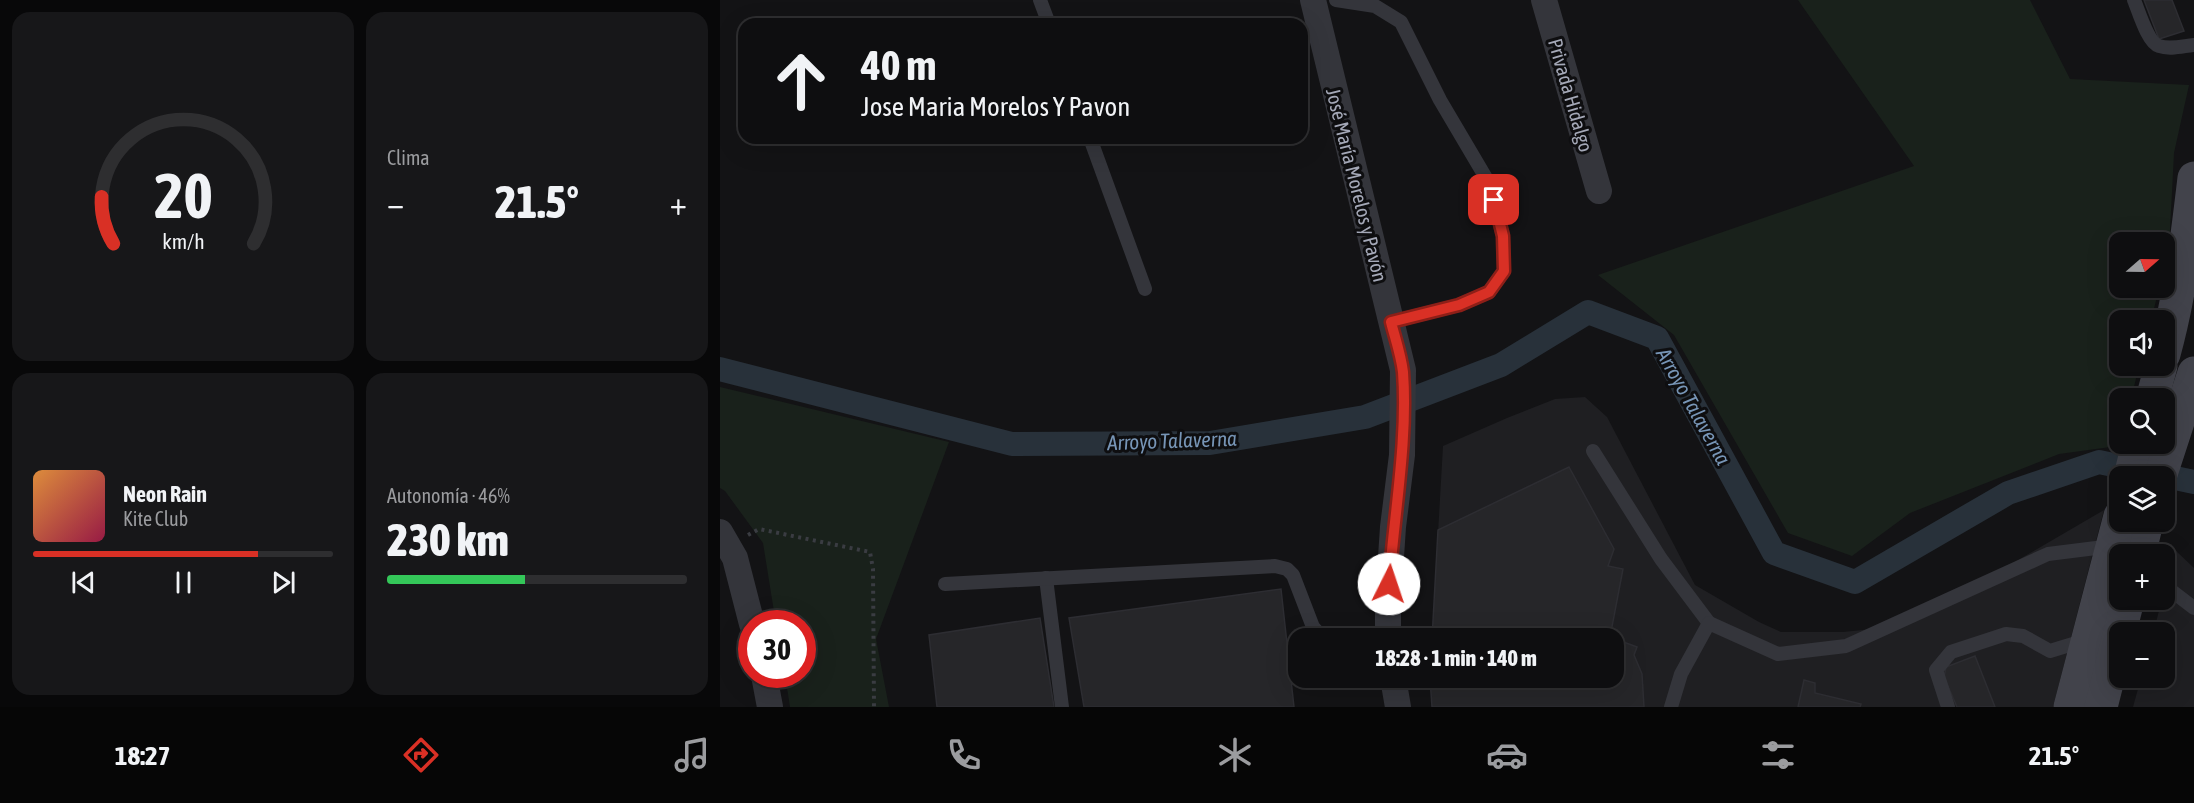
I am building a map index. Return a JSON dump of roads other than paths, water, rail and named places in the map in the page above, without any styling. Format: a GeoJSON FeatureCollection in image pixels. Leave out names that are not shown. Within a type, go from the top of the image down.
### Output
{"type":"FeatureCollection","features":[{"type":"Feature","properties":{"kind":"main road"},"geometry":{"type":"LineString","coordinates":[[2175,313],[2188,234],[2194,178]]}},
{"type":"Feature","properties":{"kind":"main road"},"geometry":{"type":"LineString","coordinates":[[2165,466],[2182,425],[2194,373]]}},
{"type":"Feature","properties":{"kind":"main road"},"geometry":{"type":"LineString","coordinates":[[2070,707],[2088,639],[2133,533]]}},
{"type":"Feature","properties":{"kind":"main road"},"geometry":{"type":"LineString","coordinates":[[2101,707],[2125,610]]}},
{"type":"Feature","properties":{"kind":"street","name":"Privada Hidalgo"},"geometry":{"type":"LineString","coordinates":[[1544,0],[1599,191]]}},
{"type":"Feature","properties":{"kind":"street","name":"José María Morelos y Pavón"},"geometry":{"type":"LineString","coordinates":[[1322,1],[1403,370],[1402,455],[1393,527],[1388,628]]}},
{"type":"Feature","properties":{"kind":"street"},"geometry":{"type":"LineString","coordinates":[[724,539],[741,578],[749,610]]}},
{"type":"Feature","properties":{"kind":"street"},"geometry":{"type":"LineString","coordinates":[[766,688],[770,707]]}},
{"type":"Feature","properties":{"kind":"street"},"geometry":{"type":"LineString","coordinates":[[1395,688],[1398,707]]}},
{"type":"Feature","properties":{"kind":"lane"},"geometry":{"type":"LineString","coordinates":[[1040,0],[1046,18]]}},
{"type":"Feature","properties":{"kind":"lane"},"geometry":{"type":"LineString","coordinates":[[2134,0],[2151,40],[2158,46],[2170,48],[2194,45]]}},
{"type":"Feature","properties":{"kind":"lane"},"geometry":{"type":"LineString","coordinates":[[1322,1],[1375,6],[1401,22],[1440,100],[1489,183],[1503,236],[1504,271],[1489,292],[1459,305],[1391,322]]}},
{"type":"Feature","properties":{"kind":"lane"},"geometry":{"type":"LineString","coordinates":[[1092,144],[1145,289]]}},
{"type":"Feature","properties":{"kind":"lane"},"geometry":{"type":"LineString","coordinates":[[1593,451],[1661,559],[1709,623],[1779,654],[1846,646],[2048,554],[2133,533]]}},
{"type":"Feature","properties":{"kind":"lane"},"geometry":{"type":"LineString","coordinates":[[945,584],[1275,566],[1287,569],[1293,575],[1314,628]]}},
{"type":"Feature","properties":{"kind":"lane"},"geometry":{"type":"LineString","coordinates":[[1047,578],[1062,707]]}},
{"type":"Feature","properties":{"kind":"lane"},"geometry":{"type":"LineString","coordinates":[[2175,593],[2194,608]]}},
{"type":"Feature","properties":{"kind":"lane"},"geometry":{"type":"LineString","coordinates":[[1671,707],[1681,674],[1709,623]]}},
{"type":"Feature","properties":{"kind":"lane"},"geometry":{"type":"LineString","coordinates":[[1948,707],[1936,670],[1951,652],[2006,634],[2023,636],[2050,651],[2088,639]]}},
{"type":"Feature","properties":{"kind":"waterway","name":"Arroyo Talaverna"},"geometry":{"type":"LineString","coordinates":[[720,369],[1012,444],[1210,443],[1365,417],[1501,365],[1588,312],[1657,338],[1774,553],[1855,582],[2008,493],[2099,462],[2194,482]]}}]}
